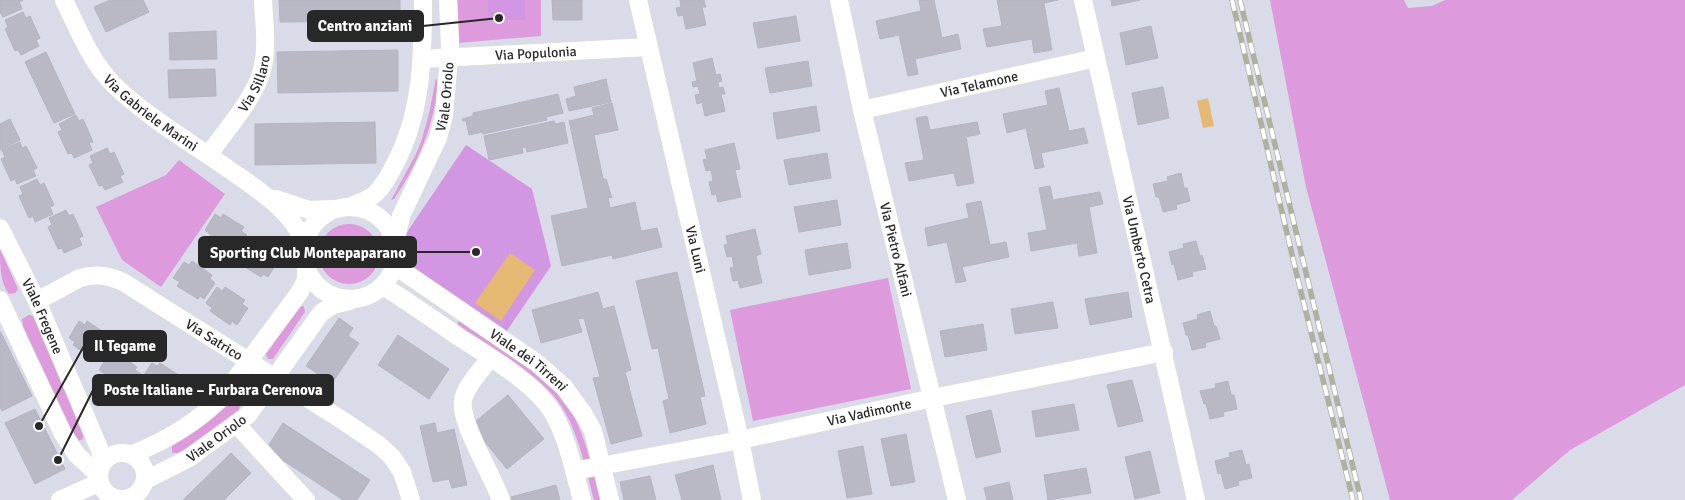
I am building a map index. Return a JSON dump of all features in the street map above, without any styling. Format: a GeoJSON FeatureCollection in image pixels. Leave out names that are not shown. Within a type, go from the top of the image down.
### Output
{"type":"FeatureCollection","features":[{"type":"Feature","properties":{"kind":"street","name":"Via Gabriele Marini"},"geometry":{"type":"LineString","coordinates":[[64,0],[92,55],[114,84],[144,110],[268,197],[293,221],[304,241]]}},
{"type":"Feature","properties":{"kind":"street","name":"Via Sillaro"},"geometry":{"type":"LineString","coordinates":[[208,155],[248,99],[261,75],[264,49],[263,0]]}},
{"type":"Feature","properties":{"kind":"street","name":"Viale Oriolo"},"geometry":{"type":"LineString","coordinates":[[342,208],[375,194],[386,181],[401,154],[416,103],[422,59],[423,0]]}},
{"type":"Feature","properties":{"kind":"street","name":"Viale Oriolo"},"geometry":{"type":"LineString","coordinates":[[396,251],[404,209],[438,138],[444,115],[449,58],[448,0]]}},
{"type":"Feature","properties":{"kind":"street","name":"Via Luni"},"geometry":{"type":"LineString","coordinates":[[638,0],[740,440],[752,500]]}},
{"type":"Feature","properties":{"kind":"street","name":"Via Pietro Alfani"},"geometry":{"type":"LineString","coordinates":[[839,0],[862,110],[957,500]]}},
{"type":"Feature","properties":{"kind":"street","name":"Via Umberto Cetra"},"geometry":{"type":"LineString","coordinates":[[1083,0],[1196,500]]}},
{"type":"Feature","properties":{"kind":"street","name":"Via Populonia"},"geometry":{"type":"LineString","coordinates":[[422,59],[648,47]]}},
{"type":"Feature","properties":{"kind":"street","name":"Via Telamone"},"geometry":{"type":"LineString","coordinates":[[862,110],[1096,58]]}},
{"type":"Feature","properties":{"kind":"street","name":"Via Gabriele Marini"},"geometry":{"type":"LineString","coordinates":[[268,197],[315,211],[342,208]]}},
{"type":"Feature","properties":{"kind":"street"},"geometry":{"type":"LineString","coordinates":[[342,208],[364,209],[378,217],[389,228],[396,251],[392,274],[383,286],[370,296],[355,300],[339,299],[325,293],[314,284],[306,271],[303,256],[304,241],[311,228],[321,216],[342,208]]}},
{"type":"Feature","properties":{"kind":"street","name":"Viale Fregene"},"geometry":{"type":"LineString","coordinates":[[0,228],[38,301],[106,486]]}},
{"type":"Feature","properties":{"kind":"street","name":"Viale dei Tirreni"},"geometry":{"type":"LineString","coordinates":[[396,251],[404,272],[537,363],[558,380],[588,421],[596,440],[610,500]]}},
{"type":"Feature","properties":{"kind":"street","name":"Viale Oriolo"},"geometry":{"type":"LineString","coordinates":[[133,454],[172,435],[215,405],[230,388],[299,293],[306,280],[306,271]]}},
{"type":"Feature","properties":{"kind":"street","name":"Via Satrico"},"geometry":{"type":"LineString","coordinates":[[38,301],[80,278],[94,275],[109,276],[130,286],[379,445],[392,457],[402,472],[412,500]]}},
{"type":"Feature","properties":{"kind":"street","name":"Viale dei Tirreni"},"geometry":{"type":"LineString","coordinates":[[383,286],[526,384],[548,406],[560,429],[582,500]]}},
{"type":"Feature","properties":{"kind":"street"},"geometry":{"type":"LineString","coordinates":[[0,300],[59,426],[77,455],[106,486],[124,499],[138,494],[146,480],[144,465],[133,454],[117,452],[110,455],[106,486]]}},
{"type":"Feature","properties":{"kind":"street","name":"Viale Oriolo"},"geometry":{"type":"LineString","coordinates":[[146,480],[189,458],[237,425],[253,410],[321,313],[333,304],[355,300]]}},
{"type":"Feature","properties":{"kind":"street","name":"Via Vadimonte"},"geometry":{"type":"LineString","coordinates":[[574,471],[602,464],[740,440],[933,398],[1164,352]]}},
{"type":"Feature","properties":{"kind":"street"},"geometry":{"type":"LineString","coordinates":[[490,358],[468,389],[463,401],[463,411],[473,439],[501,500]]}},
{"type":"Feature","properties":{"kind":"street"},"geometry":{"type":"LineString","coordinates":[[237,425],[306,500]]}},
{"type":"Feature","properties":{"kind":"street"},"geometry":{"type":"LineString","coordinates":[[60,500],[106,486]]}},
{"type":"Feature","properties":{"kind":"shaded area"},"geometry":{"type":"Polygon","coordinates":[[[456,0],[541,0],[541,36],[458,43],[456,0]]]}},
{"type":"Feature","properties":{"kind":"shaded area"},"geometry":{"type":"Polygon","coordinates":[[[488,0],[525,0],[525,20],[488,20],[488,0]]]}},
{"type":"Feature","properties":{"kind":"shaded area"},"geometry":{"type":"Polygon","coordinates":[[[1270,0],[1404,0],[1408,8],[1432,6],[1445,0],[1685,0],[1685,385],[1570,450],[1512,500],[1390,500],[1306,187],[1270,0]]]}},
{"type":"Feature","properties":{"kind":"shaded area"},"geometry":{"type":"Polygon","coordinates":[[[436,78],[438,86],[436,100],[425,139],[408,176],[394,199],[391,200],[421,142],[436,78]]]}},
{"type":"Feature","properties":{"kind":"shaded area"},"geometry":{"type":"Polygon","coordinates":[[[1208,98],[1214,126],[1203,128],[1197,101],[1208,98]]]}},
{"type":"Feature","properties":{"kind":"shaded area"},"geometry":{"type":"Polygon","coordinates":[[[466,145],[532,189],[551,266],[504,335],[406,268],[403,238],[466,145]]]}},
{"type":"Feature","properties":{"kind":"shaded area"},"geometry":{"type":"Polygon","coordinates":[[[179,160],[225,194],[161,287],[122,260],[96,207],[166,175],[179,160]]]}},
{"type":"Feature","properties":{"kind":"shaded area"},"geometry":{"type":"Polygon","coordinates":[[[343,224],[355,224],[366,229],[374,237],[379,248],[377,266],[366,279],[355,284],[343,284],[332,279],[324,271],[319,260],[319,248],[324,237],[332,229],[343,224]]]}},
{"type":"Feature","properties":{"kind":"shaded area"},"geometry":{"type":"Polygon","coordinates":[[[0,249],[18,289],[15,293],[9,294],[2,279],[0,249]]]}},
{"type":"Feature","properties":{"kind":"shaded area"},"geometry":{"type":"Polygon","coordinates":[[[510,253],[535,270],[501,321],[475,303],[510,253]]]}},
{"type":"Feature","properties":{"kind":"shaded area"},"geometry":{"type":"Polygon","coordinates":[[[888,278],[911,389],[753,421],[730,310],[888,278]]]}},
{"type":"Feature","properties":{"kind":"shaded area"},"geometry":{"type":"Polygon","coordinates":[[[304,306],[305,312],[273,359],[268,359],[266,354],[299,307],[304,306]]]}},
{"type":"Feature","properties":{"kind":"shaded area"},"geometry":{"type":"Polygon","coordinates":[[[29,315],[34,316],[84,434],[83,439],[76,442],[67,428],[23,326],[22,319],[29,315]]]}},
{"type":"Feature","properties":{"kind":"shaded area"},"geometry":{"type":"Polygon","coordinates":[[[461,321],[537,372],[557,391],[580,429],[600,500],[594,500],[575,433],[565,412],[556,399],[545,386],[517,364],[458,326],[458,322],[461,321]]]}},
{"type":"Feature","properties":{"kind":"shaded area"},"geometry":{"type":"Polygon","coordinates":[[[233,402],[240,406],[238,413],[179,453],[172,453],[172,445],[233,402]]]}},
{"type":"Feature","properties":{"kind":"building"},"geometry":{"type":"Polygon","coordinates":[[[0,0],[23,0],[19,2],[22,9],[3,17],[0,12],[0,0]]]}},
{"type":"Feature","properties":{"kind":"building"},"geometry":{"type":"Polygon","coordinates":[[[110,0],[143,0],[149,12],[106,32],[94,7],[110,0]]]}},
{"type":"Feature","properties":{"kind":"building"},"geometry":{"type":"Polygon","coordinates":[[[279,0],[400,0],[400,21],[280,22],[279,0]]]}},
{"type":"Feature","properties":{"kind":"building"},"geometry":{"type":"Polygon","coordinates":[[[552,0],[582,0],[582,20],[553,20],[552,0]]]}},
{"type":"Feature","properties":{"kind":"building"},"geometry":{"type":"Polygon","coordinates":[[[680,0],[704,0],[706,7],[702,7],[706,25],[686,29],[683,15],[678,16],[676,8],[681,7],[680,0]]]}},
{"type":"Feature","properties":{"kind":"building"},"geometry":{"type":"Polygon","coordinates":[[[919,0],[934,0],[942,38],[958,34],[961,49],[915,59],[918,74],[908,76],[899,35],[880,39],[876,21],[921,11],[919,0]]]}},
{"type":"Feature","properties":{"kind":"building"},"geometry":{"type":"Polygon","coordinates":[[[997,0],[1058,0],[1044,3],[1052,50],[1034,53],[1032,39],[987,47],[983,29],[1002,26],[997,0]]]}},
{"type":"Feature","properties":{"kind":"building"},"geometry":{"type":"Polygon","coordinates":[[[1111,0],[1140,0],[1112,6],[1111,0]]]}},
{"type":"Feature","properties":{"kind":"building"},"geometry":{"type":"Polygon","coordinates":[[[23,12],[26,18],[30,16],[40,38],[36,40],[39,46],[21,55],[18,50],[15,51],[5,29],[8,27],[5,20],[23,12]]]}},
{"type":"Feature","properties":{"kind":"building"},"geometry":{"type":"Polygon","coordinates":[[[796,16],[800,41],[758,48],[753,23],[796,16]]]}},
{"type":"Feature","properties":{"kind":"building"},"geometry":{"type":"Polygon","coordinates":[[[1151,26],[1158,58],[1126,65],[1120,33],[1151,26]]]}},
{"type":"Feature","properties":{"kind":"building"},"geometry":{"type":"Polygon","coordinates":[[[216,31],[217,59],[170,60],[169,33],[216,31]]]}},
{"type":"Feature","properties":{"kind":"building"},"geometry":{"type":"Polygon","coordinates":[[[398,50],[398,91],[278,93],[277,52],[398,50]]]}},
{"type":"Feature","properties":{"kind":"building"},"geometry":{"type":"Polygon","coordinates":[[[46,52],[75,114],[54,123],[25,62],[46,52]]]}},
{"type":"Feature","properties":{"kind":"building"},"geometry":{"type":"Polygon","coordinates":[[[712,58],[716,75],[720,74],[722,81],[718,82],[719,88],[723,87],[725,94],[721,94],[725,111],[705,116],[702,102],[697,104],[695,95],[700,94],[698,86],[693,87],[692,82],[697,81],[693,63],[712,58]]]}},
{"type":"Feature","properties":{"kind":"building"},"geometry":{"type":"Polygon","coordinates":[[[808,61],[812,86],[770,93],[765,68],[808,61]]]}},
{"type":"Feature","properties":{"kind":"building"},"geometry":{"type":"Polygon","coordinates":[[[215,69],[216,96],[169,98],[168,70],[215,69]]]}},
{"type":"Feature","properties":{"kind":"building"},"geometry":{"type":"Polygon","coordinates":[[[606,79],[611,102],[569,111],[566,99],[576,96],[574,87],[606,79]]]}},
{"type":"Feature","properties":{"kind":"building"},"geometry":{"type":"Polygon","coordinates":[[[1163,87],[1169,118],[1138,125],[1132,93],[1163,87]]]}},
{"type":"Feature","properties":{"kind":"building"},"geometry":{"type":"Polygon","coordinates":[[[1059,88],[1069,131],[1084,128],[1088,143],[1041,153],[1044,167],[1035,169],[1026,128],[1007,133],[1003,114],[1048,105],[1045,91],[1059,88]]]}},
{"type":"Feature","properties":{"kind":"building"},"geometry":{"type":"Polygon","coordinates":[[[558,94],[563,113],[546,117],[547,120],[483,134],[482,132],[469,135],[466,121],[462,119],[473,116],[473,113],[558,94]]]}},
{"type":"Feature","properties":{"kind":"building"},"geometry":{"type":"Polygon","coordinates":[[[612,103],[618,130],[594,135],[603,179],[606,179],[612,198],[608,197],[610,208],[635,202],[641,231],[657,228],[662,247],[613,259],[612,255],[562,266],[551,216],[588,208],[569,121],[594,115],[592,108],[612,103]]]}},
{"type":"Feature","properties":{"kind":"building"},"geometry":{"type":"Polygon","coordinates":[[[816,106],[820,131],[777,139],[773,113],[816,106]]]}},
{"type":"Feature","properties":{"kind":"building"},"geometry":{"type":"Polygon","coordinates":[[[76,115],[79,121],[83,119],[93,142],[89,143],[92,150],[74,158],[72,153],[68,154],[58,132],[62,130],[59,124],[76,115]]]}},
{"type":"Feature","properties":{"kind":"building"},"geometry":{"type":"Polygon","coordinates":[[[927,116],[930,130],[977,122],[980,134],[966,137],[974,183],[957,186],[954,173],[909,181],[905,163],[924,160],[916,118],[927,116]]]}},
{"type":"Feature","properties":{"kind":"building"},"geometry":{"type":"Polygon","coordinates":[[[10,119],[20,140],[0,150],[0,124],[10,119]]]}},
{"type":"Feature","properties":{"kind":"building"},"geometry":{"type":"Polygon","coordinates":[[[554,121],[555,124],[564,122],[568,143],[527,152],[526,147],[522,148],[523,153],[489,160],[484,136],[554,121]]]}},
{"type":"Feature","properties":{"kind":"building"},"geometry":{"type":"Polygon","coordinates":[[[375,122],[376,163],[255,165],[255,124],[375,122]]]}},
{"type":"Feature","properties":{"kind":"building"},"geometry":{"type":"Polygon","coordinates":[[[20,142],[22,148],[26,146],[37,168],[33,170],[36,176],[17,184],[15,179],[11,181],[1,159],[5,157],[2,150],[20,142]]]}},
{"type":"Feature","properties":{"kind":"building"},"geometry":{"type":"Polygon","coordinates":[[[734,143],[740,169],[735,170],[741,197],[718,202],[716,194],[712,195],[709,182],[713,181],[711,170],[706,171],[703,160],[707,159],[705,150],[734,143]]]}},
{"type":"Feature","properties":{"kind":"building"},"geometry":{"type":"Polygon","coordinates":[[[107,148],[110,154],[114,152],[124,174],[120,176],[123,182],[105,190],[102,185],[99,186],[89,165],[93,163],[90,156],[107,148]]]}},
{"type":"Feature","properties":{"kind":"building"},"geometry":{"type":"Polygon","coordinates":[[[827,153],[831,178],[789,185],[784,160],[827,153]]]}},
{"type":"Feature","properties":{"kind":"building"},"geometry":{"type":"Polygon","coordinates":[[[1181,173],[1184,188],[1187,188],[1190,201],[1176,205],[1177,209],[1163,212],[1159,197],[1156,197],[1153,184],[1168,181],[1167,177],[1181,173]]]}},
{"type":"Feature","properties":{"kind":"building"},"geometry":{"type":"Polygon","coordinates":[[[37,179],[40,185],[44,183],[54,205],[50,207],[53,214],[35,222],[33,216],[29,218],[19,196],[23,194],[20,187],[37,179]]]}},
{"type":"Feature","properties":{"kind":"building"},"geometry":{"type":"Polygon","coordinates":[[[1050,186],[1053,200],[1100,192],[1103,204],[1089,207],[1097,253],[1079,256],[1077,243],[1031,251],[1028,233],[1047,230],[1039,188],[1050,186]]]}},
{"type":"Feature","properties":{"kind":"building"},"geometry":{"type":"Polygon","coordinates":[[[837,200],[841,225],[799,232],[794,207],[837,200]]]}},
{"type":"Feature","properties":{"kind":"building"},"geometry":{"type":"Polygon","coordinates":[[[981,201],[990,245],[1006,242],[1009,257],[962,267],[966,281],[956,283],[947,242],[928,246],[925,228],[969,218],[966,204],[981,201]]]}},
{"type":"Feature","properties":{"kind":"building"},"geometry":{"type":"Polygon","coordinates":[[[66,210],[69,216],[73,214],[83,236],[79,238],[82,245],[64,253],[62,248],[58,249],[48,227],[52,225],[49,218],[66,210]]]}},
{"type":"Feature","properties":{"kind":"building"},"geometry":{"type":"Polygon","coordinates":[[[215,214],[221,218],[223,214],[244,227],[241,231],[247,235],[236,252],[231,248],[229,252],[209,238],[211,235],[205,230],[215,214]]]}},
{"type":"Feature","properties":{"kind":"building"},"geometry":{"type":"Polygon","coordinates":[[[755,229],[761,254],[756,256],[762,283],[740,288],[738,280],[733,281],[730,268],[734,267],[732,256],[727,257],[724,245],[728,244],[726,236],[755,229]]]}},
{"type":"Feature","properties":{"kind":"building"},"geometry":{"type":"Polygon","coordinates":[[[255,239],[275,253],[273,257],[279,260],[268,277],[263,274],[261,277],[240,264],[243,260],[236,256],[247,240],[252,243],[255,239]]]}},
{"type":"Feature","properties":{"kind":"building"},"geometry":{"type":"Polygon","coordinates":[[[1196,241],[1206,269],[1192,272],[1193,276],[1178,280],[1169,252],[1184,248],[1183,244],[1196,241]]]}},
{"type":"Feature","properties":{"kind":"building"},"geometry":{"type":"Polygon","coordinates":[[[847,243],[851,268],[809,275],[805,250],[847,243]]]}},
{"type":"Feature","properties":{"kind":"building"},"geometry":{"type":"Polygon","coordinates":[[[192,261],[212,275],[210,279],[215,283],[204,299],[200,296],[198,299],[177,286],[180,282],[173,278],[184,262],[189,265],[192,261]]]}},
{"type":"Feature","properties":{"kind":"building"},"geometry":{"type":"Polygon","coordinates":[[[677,272],[705,396],[700,397],[706,424],[670,433],[663,401],[669,399],[658,348],[652,349],[636,281],[677,272]]]}},
{"type":"Feature","properties":{"kind":"building"},"geometry":{"type":"Polygon","coordinates":[[[217,287],[222,291],[225,287],[245,300],[242,304],[248,308],[237,325],[232,321],[230,325],[210,311],[212,308],[206,303],[217,287]]]}},
{"type":"Feature","properties":{"kind":"building"},"geometry":{"type":"Polygon","coordinates":[[[598,292],[603,309],[614,306],[631,370],[625,372],[642,436],[611,444],[593,378],[600,377],[584,318],[578,319],[582,332],[541,343],[532,310],[598,292]]]}},
{"type":"Feature","properties":{"kind":"building"},"geometry":{"type":"Polygon","coordinates":[[[1128,292],[1132,317],[1090,325],[1085,299],[1128,292]]]}},
{"type":"Feature","properties":{"kind":"building"},"geometry":{"type":"Polygon","coordinates":[[[1053,302],[1058,328],[1015,334],[1011,309],[1053,302]]]}},
{"type":"Feature","properties":{"kind":"building"},"geometry":{"type":"Polygon","coordinates":[[[1210,311],[1220,339],[1205,343],[1206,347],[1192,350],[1183,323],[1198,319],[1197,315],[1210,311]]]}},
{"type":"Feature","properties":{"kind":"building"},"geometry":{"type":"Polygon","coordinates":[[[339,318],[353,328],[348,336],[359,343],[328,389],[314,380],[318,374],[306,366],[339,318]]]}},
{"type":"Feature","properties":{"kind":"building"},"geometry":{"type":"Polygon","coordinates":[[[79,321],[85,325],[87,321],[108,335],[105,338],[111,342],[100,359],[95,356],[93,359],[73,345],[75,342],[69,338],[79,321]]]}},
{"type":"Feature","properties":{"kind":"building"},"geometry":{"type":"Polygon","coordinates":[[[983,324],[987,350],[945,357],[940,331],[983,324]]]}},
{"type":"Feature","properties":{"kind":"building"},"geometry":{"type":"Polygon","coordinates":[[[0,331],[32,396],[2,411],[0,407],[0,331]]]}},
{"type":"Feature","properties":{"kind":"building"},"geometry":{"type":"Polygon","coordinates":[[[398,335],[449,369],[429,399],[378,365],[398,335]]]}},
{"type":"Feature","properties":{"kind":"building"},"geometry":{"type":"Polygon","coordinates":[[[117,353],[137,367],[135,370],[141,374],[130,391],[125,388],[123,391],[103,378],[105,374],[99,370],[109,354],[115,357],[117,353]]]}},
{"type":"Feature","properties":{"kind":"building"},"geometry":{"type":"Polygon","coordinates":[[[152,363],[157,366],[160,363],[180,376],[178,380],[184,384],[173,400],[168,397],[166,400],[145,387],[148,383],[141,379],[152,363]]]}},
{"type":"Feature","properties":{"kind":"building"},"geometry":{"type":"Polygon","coordinates":[[[1132,380],[1143,421],[1118,427],[1107,385],[1132,380]]]}},
{"type":"Feature","properties":{"kind":"building"},"geometry":{"type":"Polygon","coordinates":[[[1228,381],[1237,409],[1223,412],[1224,416],[1210,419],[1200,391],[1216,388],[1215,384],[1228,381]]]}},
{"type":"Feature","properties":{"kind":"building"},"geometry":{"type":"Polygon","coordinates":[[[508,395],[544,439],[507,469],[471,425],[508,395]]]}},
{"type":"Feature","properties":{"kind":"building"},"geometry":{"type":"Polygon","coordinates":[[[1074,404],[1079,430],[1036,437],[1032,411],[1074,404]]]}},
{"type":"Feature","properties":{"kind":"building"},"geometry":{"type":"Polygon","coordinates":[[[35,409],[65,469],[35,484],[5,423],[35,409]]]}},
{"type":"Feature","properties":{"kind":"building"},"geometry":{"type":"Polygon","coordinates":[[[991,410],[1001,452],[976,458],[966,416],[991,410]]]}},
{"type":"Feature","properties":{"kind":"building"},"geometry":{"type":"Polygon","coordinates":[[[283,423],[370,480],[357,500],[343,500],[266,449],[283,423]]]}},
{"type":"Feature","properties":{"kind":"building"},"geometry":{"type":"Polygon","coordinates":[[[435,423],[437,433],[454,429],[467,485],[452,488],[449,479],[433,482],[420,426],[435,423]]]}},
{"type":"Feature","properties":{"kind":"building"},"geometry":{"type":"Polygon","coordinates":[[[906,434],[915,482],[891,486],[881,439],[906,434]]]}},
{"type":"Feature","properties":{"kind":"building"},"geometry":{"type":"Polygon","coordinates":[[[863,446],[872,494],[847,498],[838,451],[863,446]]]}},
{"type":"Feature","properties":{"kind":"building"},"geometry":{"type":"Polygon","coordinates":[[[1242,450],[1246,465],[1249,464],[1252,478],[1238,481],[1239,485],[1225,489],[1221,473],[1218,474],[1215,461],[1230,457],[1229,453],[1242,450]]]}},
{"type":"Feature","properties":{"kind":"building"},"geometry":{"type":"Polygon","coordinates":[[[1150,451],[1160,493],[1135,499],[1125,457],[1150,451]]]}},
{"type":"Feature","properties":{"kind":"building"},"geometry":{"type":"Polygon","coordinates":[[[231,453],[251,473],[224,500],[183,500],[231,453]]]}},
{"type":"Feature","properties":{"kind":"building"},"geometry":{"type":"Polygon","coordinates":[[[713,465],[721,500],[682,500],[675,475],[713,465]]]}},
{"type":"Feature","properties":{"kind":"building"},"geometry":{"type":"Polygon","coordinates":[[[1086,468],[1091,493],[1048,500],[1044,475],[1086,468]]]}},
{"type":"Feature","properties":{"kind":"building"},"geometry":{"type":"Polygon","coordinates":[[[650,476],[656,500],[624,500],[620,482],[650,476]]]}},
{"type":"Feature","properties":{"kind":"building"},"geometry":{"type":"Polygon","coordinates":[[[1009,482],[1013,500],[987,500],[984,488],[1009,482]]]}},
{"type":"Feature","properties":{"kind":"building"},"geometry":{"type":"Polygon","coordinates":[[[556,485],[560,500],[512,500],[511,497],[556,485]]]}},
{"type":"Feature","properties":{"kind":"railway"},"geometry":{"type":"LineString","coordinates":[[1232,0],[1299,284],[1353,500]]}},
{"type":"Feature","properties":{"kind":"railway"},"geometry":{"type":"LineString","coordinates":[[1240,0],[1361,500]]}},
{"type":"Feature","properties":{"kind":"place","name":"Centro anziani"},"geometry":{"type":"Point","coordinates":[499,18]}},
{"type":"Feature","properties":{"kind":"place","name":"Sporting Club Montepaparano"},"geometry":{"type":"Point","coordinates":[476,252]}},
{"type":"Feature","properties":{"kind":"place","name":"Il Tegame"},"geometry":{"type":"Point","coordinates":[39,426]}},
{"type":"Feature","properties":{"kind":"place","name":"Poste Italiane – Furbara Cerenova"},"geometry":{"type":"Point","coordinates":[58,460]}}]}
